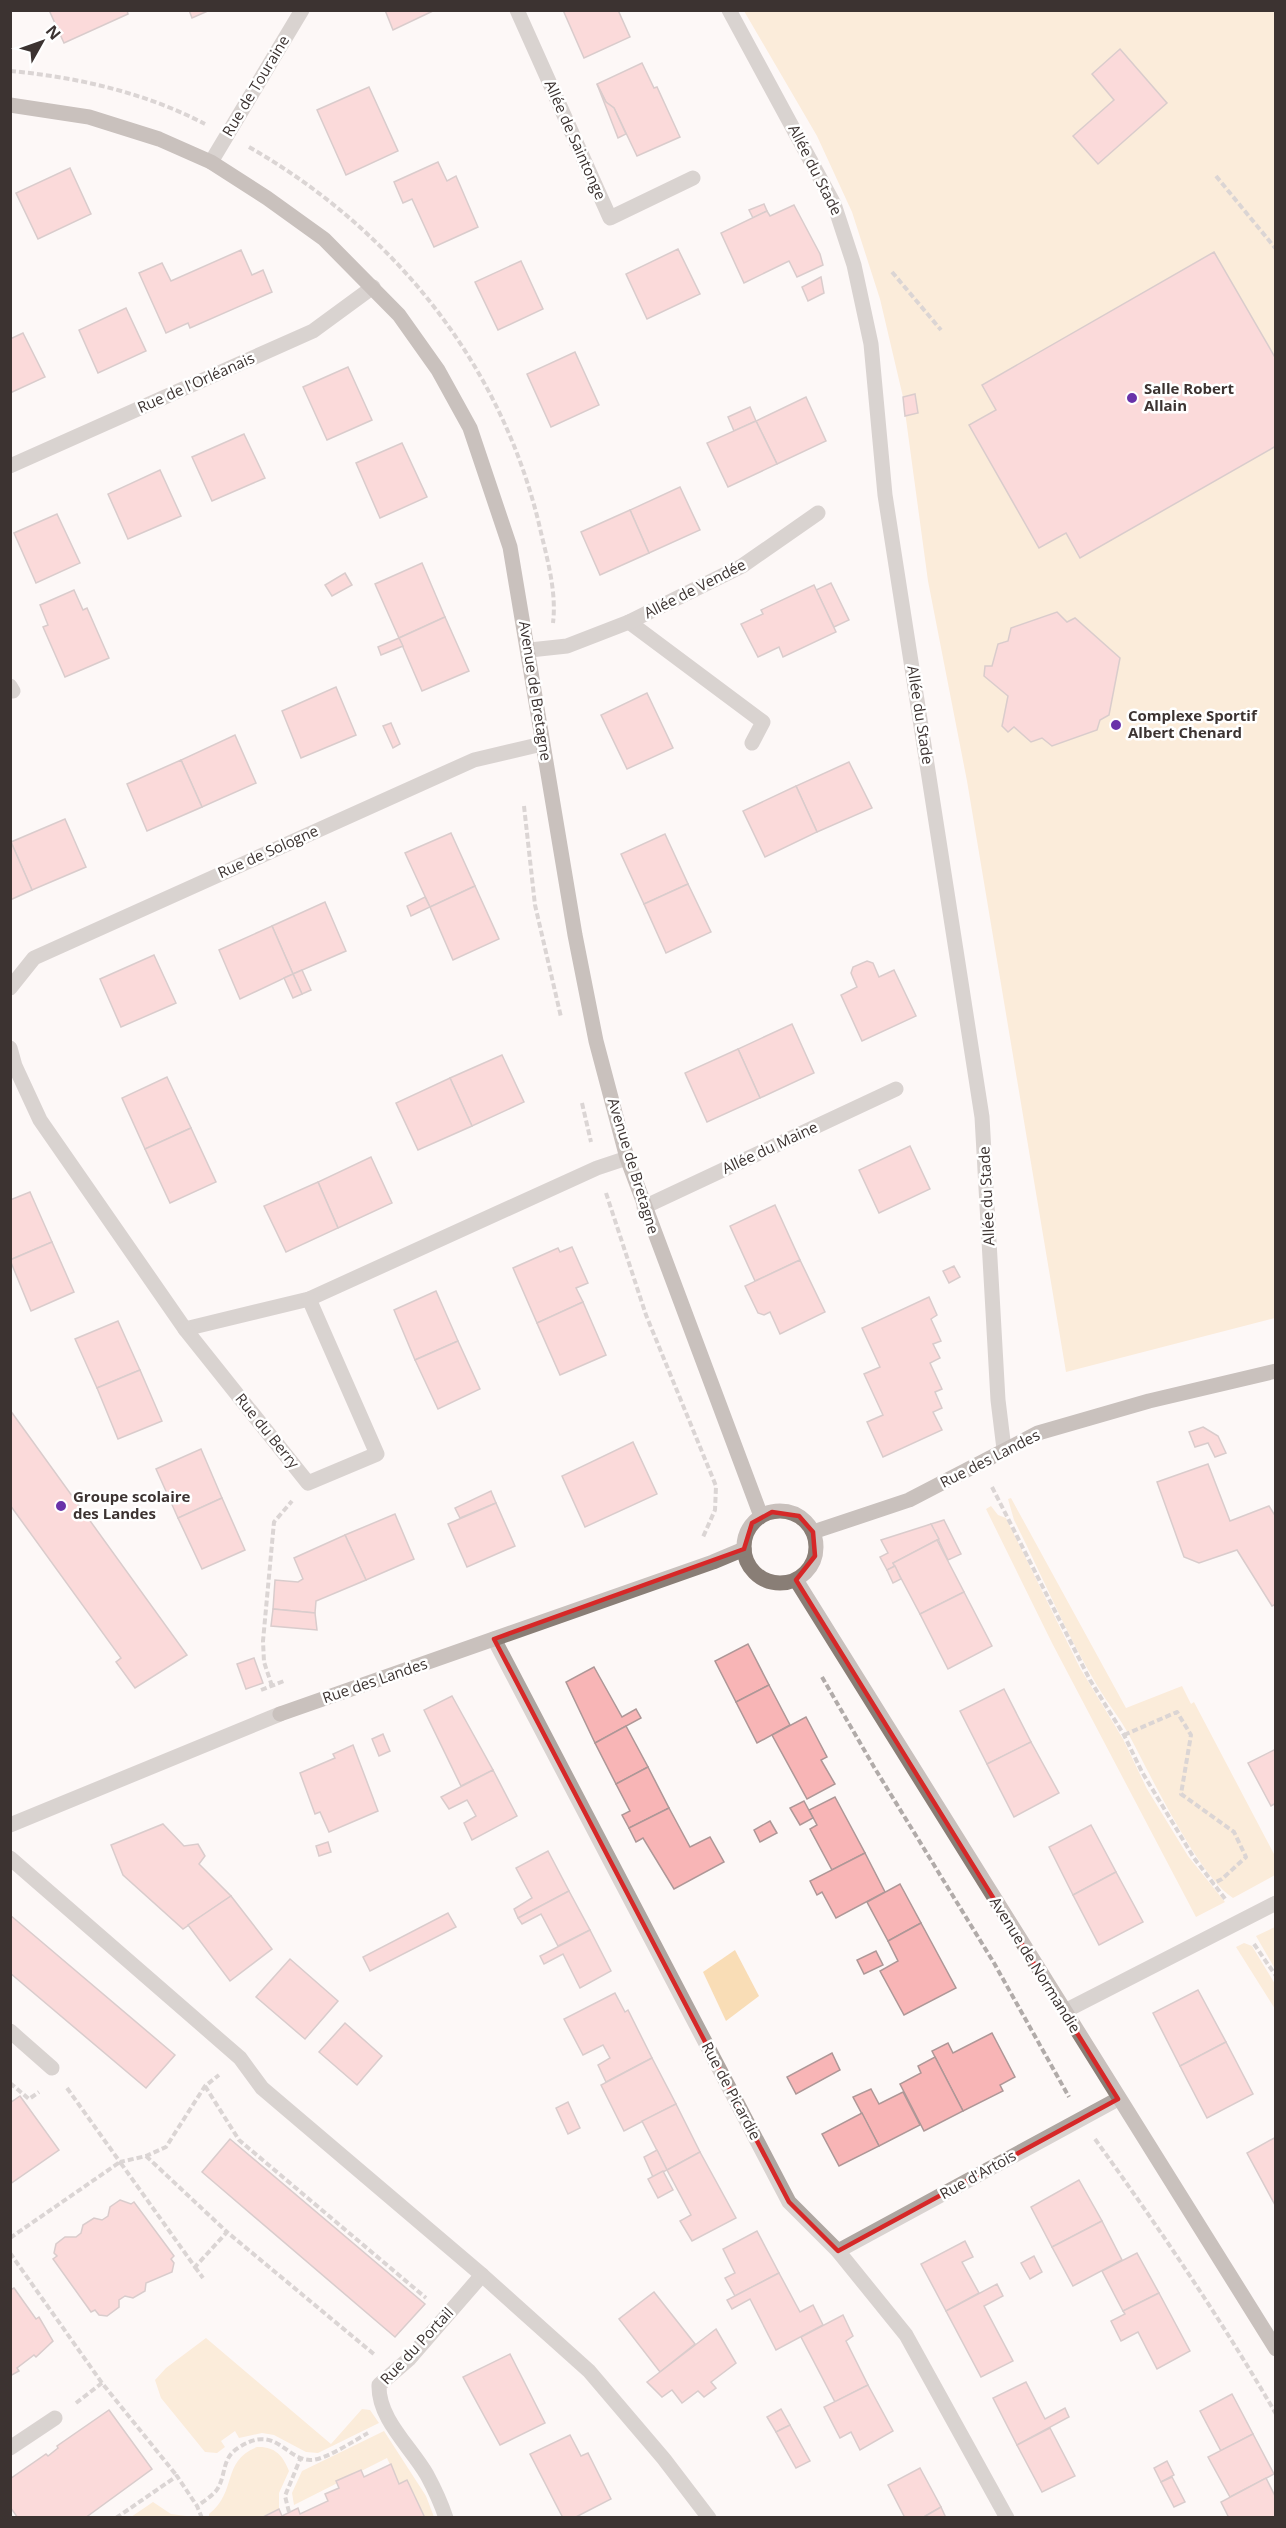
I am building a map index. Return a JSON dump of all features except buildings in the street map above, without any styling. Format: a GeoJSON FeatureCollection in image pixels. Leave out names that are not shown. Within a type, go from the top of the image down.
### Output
{"type":"FeatureCollection","features":[{"type":"Feature","properties":{"kind":"street","name":"Rue de Touraine"},"geometry":{"type":"LineString","coordinates":[[211,162],[302,10]]}},
{"type":"Feature","properties":{"kind":"street","name":"Allée de Saintonge"},"geometry":{"type":"LineString","coordinates":[[517,10],[610,218],[693,178]]}},
{"type":"Feature","properties":{"kind":"street","name":"Allée du Stade"},"geometry":{"type":"LineString","coordinates":[[729,10],[834,204],[854,265],[871,344],[885,495],[982,1117],[998,1400],[1004,1449]]}},
{"type":"Feature","properties":{"kind":"street","name":"Avenue de Bretagne"},"geometry":{"type":"LineString","coordinates":[[10,105],[89,117],[159,139],[211,162],[324,239],[373,287],[423,346],[470,428],[510,547],[530,650],[542,744],[596,1041],[627,1158],[761,1516]]}},
{"type":"Feature","properties":{"kind":"street","name":"Rue de l'Orléanais"},"geometry":{"type":"LineString","coordinates":[[10,466],[313,331],[373,287]]}},
{"type":"Feature","properties":{"kind":"street","name":"Allée de Vendée"},"geometry":{"type":"LineString","coordinates":[[530,650],[567,646],[629,622],[742,566],[818,513]]}},
{"type":"Feature","properties":{"kind":"street","name":"Allée de Vendée"},"geometry":{"type":"LineString","coordinates":[[629,622],[763,722],[752,744]]}},
{"type":"Feature","properties":{"kind":"street","name":"Rue de Sologne"},"geometry":{"type":"LineString","coordinates":[[10,988],[34,958],[474,760],[542,744]]}},
{"type":"Feature","properties":{"kind":"street","name":"Rue du Berry"},"geometry":{"type":"LineString","coordinates":[[10,1048],[15,1066],[40,1120],[185,1329],[308,1483],[377,1454],[309,1299]]}},
{"type":"Feature","properties":{"kind":"street","name":"Allée du Maine"},"geometry":{"type":"LineString","coordinates":[[644,1207],[896,1089]]}},
{"type":"Feature","properties":{"kind":"street"},"geometry":{"type":"LineString","coordinates":[[185,1329],[309,1299],[597,1168],[627,1158]]}},
{"type":"Feature","properties":{"kind":"street","name":"Rue des Landes"},"geometry":{"type":"LineString","coordinates":[[813,1532],[909,1500],[1004,1449],[1038,1433],[1081,1418],[1275,1371]]}},
{"type":"Feature","properties":{"kind":"street"},"geometry":{"type":"LineString","coordinates":[[772,1512],[787,1512],[799,1516],[813,1532],[816,1544],[812,1565],[796,1580],[784,1583],[767,1581],[759,1577],[746,1562],[744,1549],[746,1534],[761,1516],[772,1512]]}},
{"type":"Feature","properties":{"kind":"street","name":"Rue des Landes"},"geometry":{"type":"LineString","coordinates":[[10,1825],[280,1714],[714,1562],[744,1549]]}},
{"type":"Feature","properties":{"kind":"street","name":"Avenue de Normandie"},"geometry":{"type":"LineString","coordinates":[[796,1580],[1275,2349]]}},
{"type":"Feature","properties":{"kind":"street","name":"Rue de Picardie"},"geometry":{"type":"LineString","coordinates":[[494,1639],[789,2202],[838,2251],[906,2335],[1007,2517]]}},
{"type":"Feature","properties":{"kind":"street"},"geometry":{"type":"LineString","coordinates":[[10,1858],[240,2058],[262,2088],[482,2275],[589,2371],[664,2459],[709,2517]]}},
{"type":"Feature","properties":{"kind":"street"},"geometry":{"type":"LineString","coordinates":[[1065,2012],[1275,1903]]}},
{"type":"Feature","properties":{"kind":"street"},"geometry":{"type":"LineString","coordinates":[[10,2031],[52,2068]]}},
{"type":"Feature","properties":{"kind":"street","name":"Rue d'Artois"},"geometry":{"type":"LineString","coordinates":[[838,2251],[1118,2099]]}},
{"type":"Feature","properties":{"kind":"street","name":"Rue du Portail"},"geometry":{"type":"LineString","coordinates":[[446,2517],[427,2475],[390,2422],[382,2405],[379,2385],[409,2359],[482,2275]]}},
{"type":"Feature","properties":{"kind":"street"},"geometry":{"type":"LineString","coordinates":[[10,2448],[55,2418]]}},
{"type":"Feature","properties":{"kind":"path"},"geometry":{"type":"LineString","coordinates":[[1216,176],[1275,249]]}},
{"type":"Feature","properties":{"kind":"path"},"geometry":{"type":"LineString","coordinates":[[892,272],[941,330]]}},
{"type":"Feature","properties":{"kind":"path"},"geometry":{"type":"LineString","coordinates":[[524,805],[535,905],[564,1026]]}},
{"type":"Feature","properties":{"kind":"path"},"geometry":{"type":"LineString","coordinates":[[579,1092],[597,1168],[646,1315],[716,1486],[715,1510]]}},
{"type":"Feature","properties":{"kind":"path"},"geometry":{"type":"LineString","coordinates":[[980,1463],[1090,1680],[1124,1735],[1177,1830],[1212,1884],[1227,1900],[1275,1976]]}},
{"type":"Feature","properties":{"kind":"path"},"geometry":{"type":"LineString","coordinates":[[280,1714],[264,1662],[263,1641],[274,1522],[308,1483]]}},
{"type":"Feature","properties":{"kind":"path"},"geometry":{"type":"LineString","coordinates":[[821,1675],[874,1767],[994,1963],[1081,2119],[1144,2208],[1247,2364],[1275,2414]]}},
{"type":"Feature","properties":{"kind":"path"},"geometry":{"type":"LineString","coordinates":[[1124,1735],[1177,1713],[1191,1735],[1181,1794],[1234,1832],[1246,1857],[1222,1879],[1212,1884]]}},
{"type":"Feature","properties":{"kind":"path"},"geometry":{"type":"LineString","coordinates":[[10,2238],[120,2162],[146,2156],[166,2147],[205,2086],[240,2058]]}},
{"type":"Feature","properties":{"kind":"path"},"geometry":{"type":"LineString","coordinates":[[52,2068],[203,2278]]}},
{"type":"Feature","properties":{"kind":"path"},"geometry":{"type":"LineString","coordinates":[[205,2086],[239,2140],[447,2315]]}},
{"type":"Feature","properties":{"kind":"path"},"geometry":{"type":"LineString","coordinates":[[146,2156],[227,2232],[394,2371]]}},
{"type":"Feature","properties":{"kind":"path"},"geometry":{"type":"LineString","coordinates":[[195,2267],[227,2232]]}},
{"type":"Feature","properties":{"kind":"path"},"geometry":{"type":"LineString","coordinates":[[10,2253],[102,2383],[177,2476],[202,2517]]}},
{"type":"Feature","properties":{"kind":"path"},"geometry":{"type":"LineString","coordinates":[[55,2418],[102,2383]]}},
{"type":"Feature","properties":{"kind":"path"},"geometry":{"type":"LineString","coordinates":[[197,2506],[217,2489],[227,2458],[244,2444],[256,2440],[269,2440],[310,2460],[320,2458],[390,2422]]}},
{"type":"Feature","properties":{"kind":"path"},"geometry":{"type":"LineString","coordinates":[[289,2512],[285,2496],[301,2457]]}},
{"type":"Feature","properties":{"kind":"path"},"geometry":{"type":"LineString","coordinates":[[116,2517],[177,2476]]}},
{"type":"Feature","properties":{"kind":"highlighted area"},"geometry":{"type":"Polygon","coordinates":[[[772,1512],[799,1516],[813,1532],[815,1556],[796,1580],[1118,2099],[838,2251],[789,2202],[494,1639],[744,1549],[752,1523],[772,1512]]]}},
{"type":"Feature","properties":{"kind":"shaded area","name":"Complexe Sportif Albert Chenard"},"geometry":{"type":"Polygon","coordinates":[[[744,11],[1275,11],[1275,1318],[1066,1372],[967,781],[928,581],[903,397],[880,299],[852,212],[817,136],[744,11]]]}},
{"type":"Feature","properties":{"kind":"shaded area"},"geometry":{"type":"Polygon","coordinates":[[[1011,1498],[1126,1708],[1182,1686],[1191,1704],[1194,1702],[1275,1856],[1275,1875],[1233,1898],[1205,1869],[1162,1799],[1126,1730],[1075,1646],[1014,1520],[1008,1499],[1011,1498]]]}},
{"type":"Feature","properties":{"kind":"shaded area"},"geometry":{"type":"Polygon","coordinates":[[[991,1506],[998,1515],[1006,1518],[1080,1668],[1123,1739],[1147,1789],[1188,1856],[1225,1902],[1196,1917],[1052,1643],[986,1509],[991,1506]]]}},
{"type":"Feature","properties":{"kind":"shaded area"},"geometry":{"type":"Polygon","coordinates":[[[1275,1927],[1275,1969],[1256,1936],[1275,1927]]]}},
{"type":"Feature","properties":{"kind":"shaded area"},"geometry":{"type":"Polygon","coordinates":[[[1244,1943],[1252,1946],[1275,1984],[1275,2009],[1236,1947],[1244,1943]]]}},
{"type":"Feature","properties":{"kind":"shaded area"},"geometry":{"type":"Polygon","coordinates":[[[735,1950],[759,1996],[726,2021],[703,1972],[735,1950]]]}},
{"type":"Feature","properties":{"kind":"shaded area"},"geometry":{"type":"Polygon","coordinates":[[[206,2338],[331,2444],[362,2409],[370,2410],[379,2423],[318,2453],[306,2452],[274,2435],[262,2433],[239,2438],[235,2431],[221,2441],[225,2447],[217,2453],[205,2452],[161,2398],[155,2380],[166,2368],[206,2338]]]}},
{"type":"Feature","properties":{"kind":"shaded area"},"geometry":{"type":"Polygon","coordinates":[[[384,2431],[426,2496],[434,2517],[425,2517],[407,2481],[399,2484],[387,2458],[294,2505],[292,2493],[302,2471],[384,2431]]]}},
{"type":"Feature","properties":{"kind":"shaded area"},"geometry":{"type":"Polygon","coordinates":[[[257,2447],[268,2448],[277,2453],[284,2460],[289,2471],[279,2493],[279,2509],[261,2517],[209,2518],[209,2514],[224,2496],[238,2460],[257,2447]]]}},
{"type":"Feature","properties":{"kind":"shaded area"},"geometry":{"type":"Polygon","coordinates":[[[153,2502],[171,2514],[194,2517],[131,2517],[153,2502]]]}},
{"type":"Feature","properties":{"kind":"place","name":"Salle Robert Allain"},"geometry":{"type":"Point","coordinates":[1132,398]}},
{"type":"Feature","properties":{"kind":"place","name":"Complexe Sportif Albert Chenard"},"geometry":{"type":"Point","coordinates":[1116,725]}},
{"type":"Feature","properties":{"kind":"place","name":"Groupe scolaire des Landes"},"geometry":{"type":"Point","coordinates":[61,1506]}}]}
